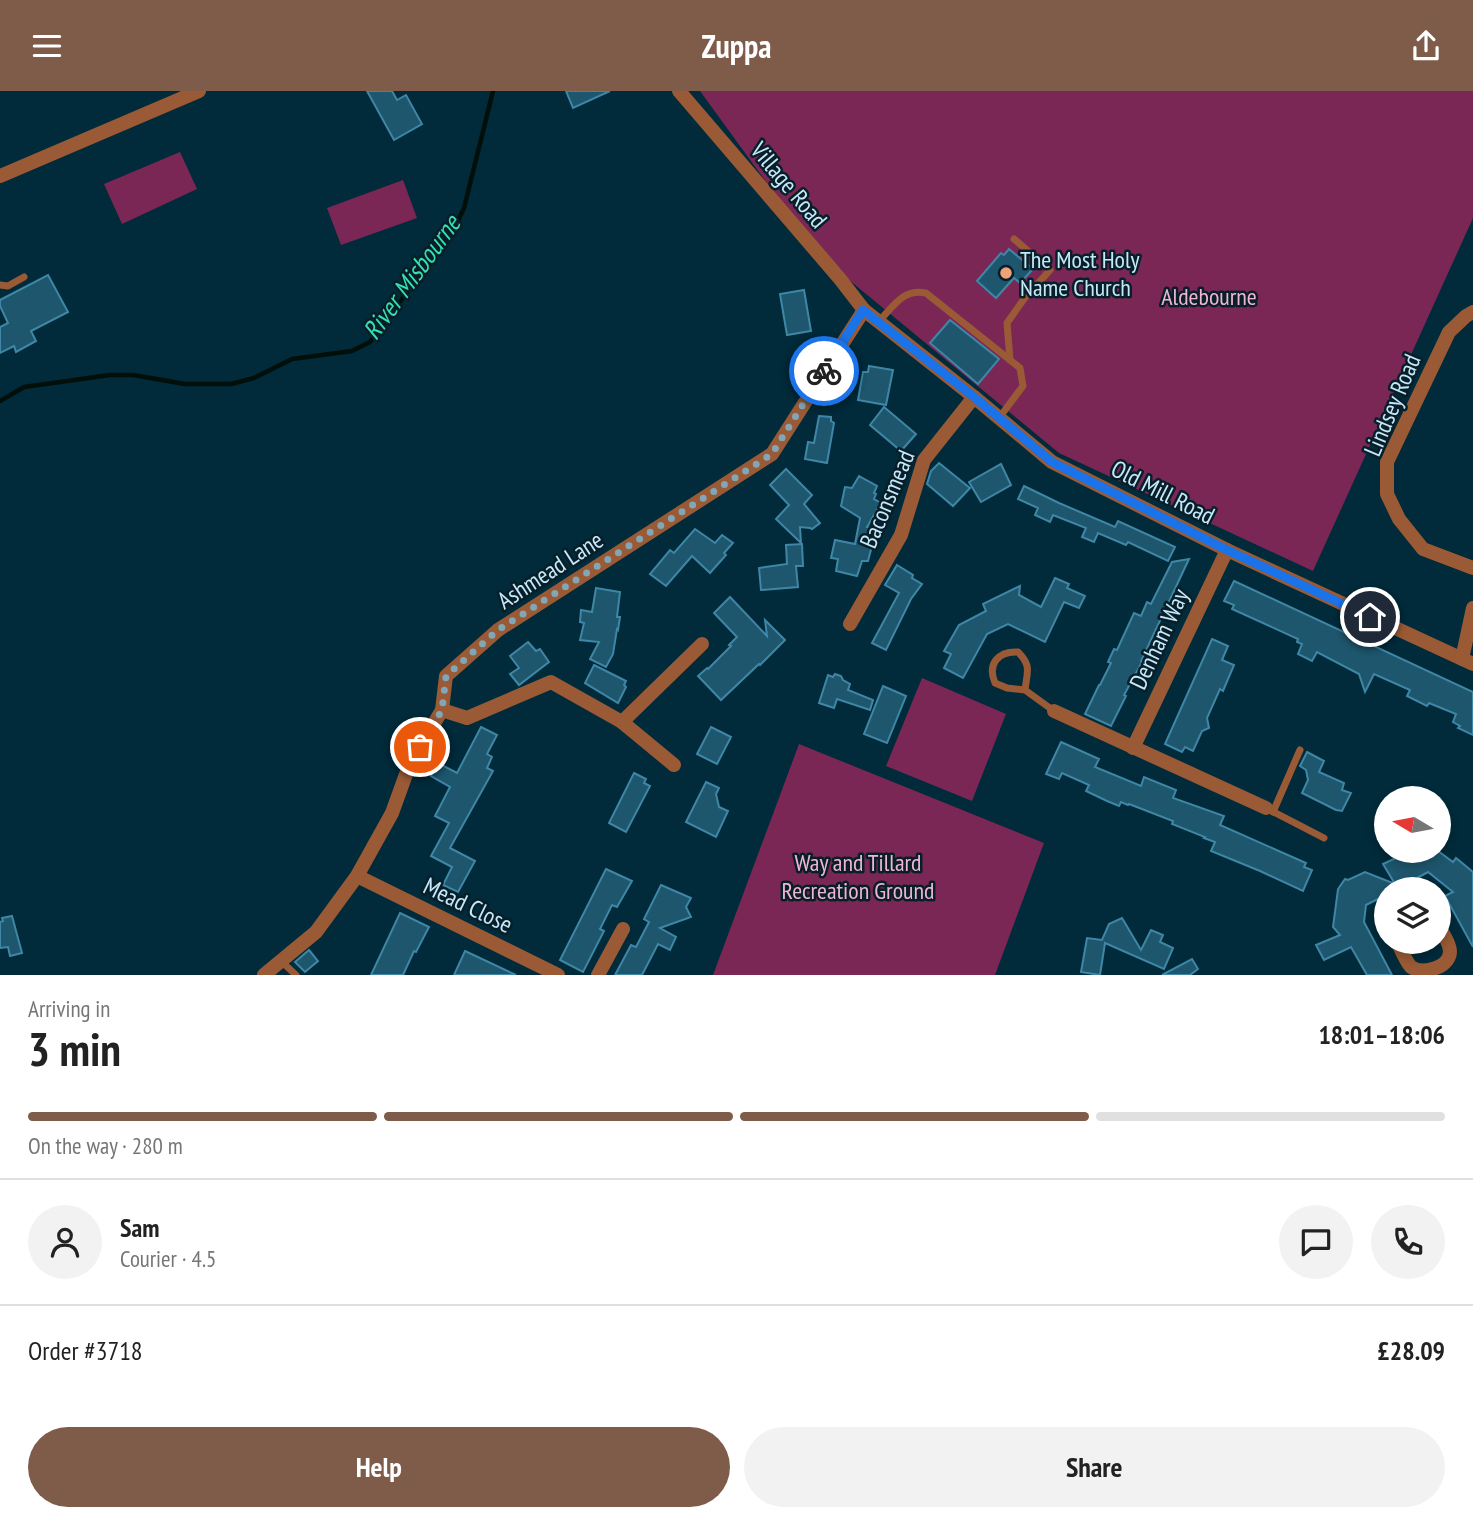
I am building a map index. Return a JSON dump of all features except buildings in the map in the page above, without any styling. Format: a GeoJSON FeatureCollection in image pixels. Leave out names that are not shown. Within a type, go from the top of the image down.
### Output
{"type":"FeatureCollection","features":[{"type":"Feature","properties":{"kind":"street"},"geometry":{"type":"LineString","coordinates":[[0,176],[199,91]]}},
{"type":"Feature","properties":{"kind":"street","name":"Village Road"},"geometry":{"type":"LineString","coordinates":[[679,91],[863,310]]}},
{"type":"Feature","properties":{"kind":"street","name":"Old Mill Road"},"geometry":{"type":"LineString","coordinates":[[863,310],[1052,462],[1227,550],[1468,662]]}},
{"type":"Feature","properties":{"kind":"street","name":"Ashmead Lane"},"geometry":{"type":"LineString","coordinates":[[264,975],[316,932],[357,876],[392,813],[409,766],[442,710],[446,676],[498,630],[772,454],[863,310]]}},
{"type":"Feature","properties":{"kind":"street","name":"Lindsey Road"},"geometry":{"type":"LineString","coordinates":[[1473,312],[1449,332],[1387,462],[1387,494],[1399,519],[1423,549],[1473,568]]}},
{"type":"Feature","properties":{"kind":"street","name":"Baconsmead"},"geometry":{"type":"LineString","coordinates":[[850,624],[901,535],[924,460],[974,397]]}},
{"type":"Feature","properties":{"kind":"street","name":"Denham Way"},"geometry":{"type":"LineString","coordinates":[[1133,748],[1227,550]]}},
{"type":"Feature","properties":{"kind":"street"},"geometry":{"type":"LineString","coordinates":[[1468,662],[1473,608]]}},
{"type":"Feature","properties":{"kind":"street"},"geometry":{"type":"LineString","coordinates":[[622,722],[702,644]]}},
{"type":"Feature","properties":{"kind":"street"},"geometry":{"type":"LineString","coordinates":[[442,710],[467,718],[551,682],[622,722],[674,765]]}},
{"type":"Feature","properties":{"kind":"street"},"geometry":{"type":"LineString","coordinates":[[1054,711],[1270,810]]}},
{"type":"Feature","properties":{"kind":"street","name":"Mead Close"},"geometry":{"type":"LineString","coordinates":[[357,876],[558,975]]}},
{"type":"Feature","properties":{"kind":"street"},"geometry":{"type":"LineString","coordinates":[[598,975],[623,929]]}},
{"type":"Feature","properties":{"kind":"street"},"geometry":{"type":"LineString","coordinates":[[1404,954],[1410,967],[1417,972],[1437,973],[1449,954]]}},
{"type":"Feature","properties":{"kind":"lane"},"geometry":{"type":"LineString","coordinates":[[1010,360],[1007,323],[1050,270],[1014,239]]}},
{"type":"Feature","properties":{"kind":"lane"},"geometry":{"type":"LineString","coordinates":[[0,285],[8,286],[24,277]]}},
{"type":"Feature","properties":{"kind":"lane"},"geometry":{"type":"LineString","coordinates":[[878,322],[906,293],[926,293],[1020,368],[1024,386],[999,418]]}},
{"type":"Feature","properties":{"kind":"lane"},"geometry":{"type":"LineString","coordinates":[[1025,690],[1028,668],[1026,660],[1018,652],[1007,652],[999,656],[991,674],[995,683],[1007,688],[1025,690],[1054,711]]}},
{"type":"Feature","properties":{"kind":"lane"},"geometry":{"type":"LineString","coordinates":[[1300,750],[1270,810],[1324,838]]}},
{"type":"Feature","properties":{"kind":"lane"},"geometry":{"type":"LineString","coordinates":[[281,961],[296,975]]}},
{"type":"Feature","properties":{"kind":"green space","name":"Aldebourne"},"geometry":{"type":"Polygon","coordinates":[[[700,91],[1473,91],[1473,218],[1313,571],[1059,453],[820,256],[700,91]]]}},
{"type":"Feature","properties":{"kind":"green space"},"geometry":{"type":"Polygon","coordinates":[[[180,152],[197,189],[122,224],[104,184],[180,152]]]}},
{"type":"Feature","properties":{"kind":"green space"},"geometry":{"type":"Polygon","coordinates":[[[403,180],[417,218],[341,245],[327,208],[403,180]]]}},
{"type":"Feature","properties":{"kind":"green space"},"geometry":{"type":"Polygon","coordinates":[[[922,678],[1006,714],[972,801],[886,766],[922,678]]]}},
{"type":"Feature","properties":{"kind":"green space","name":"Way and Tillard Recreation Ground"},"geometry":{"type":"Polygon","coordinates":[[[799,744],[1044,843],[995,975],[713,975],[799,744]]]}},
{"type":"Feature","properties":{"kind":"waterway","name":"River Misbourne"},"geometry":{"type":"LineString","coordinates":[[0,401],[24,387],[110,375],[133,375],[185,384],[231,384],[254,378],[292,359],[352,351],[370,342],[457,223],[464,208],[493,91]]}},
{"type":"Feature","properties":{"kind":"way so far"},"geometry":{"type":"LineString","coordinates":[[420,747],[442,710],[446,676],[498,630],[772,454],[824,371]]}},
{"type":"Feature","properties":{"kind":"place","name":"The Most Holy Name Church"},"geometry":{"type":"Point","coordinates":[1006,273]}},
{"type":"Feature","properties":{"kind":"route"},"geometry":{"type":"LineString","coordinates":[[824,371],[863,310],[1052,462],[1227,550],[1370,617]]}}]}
